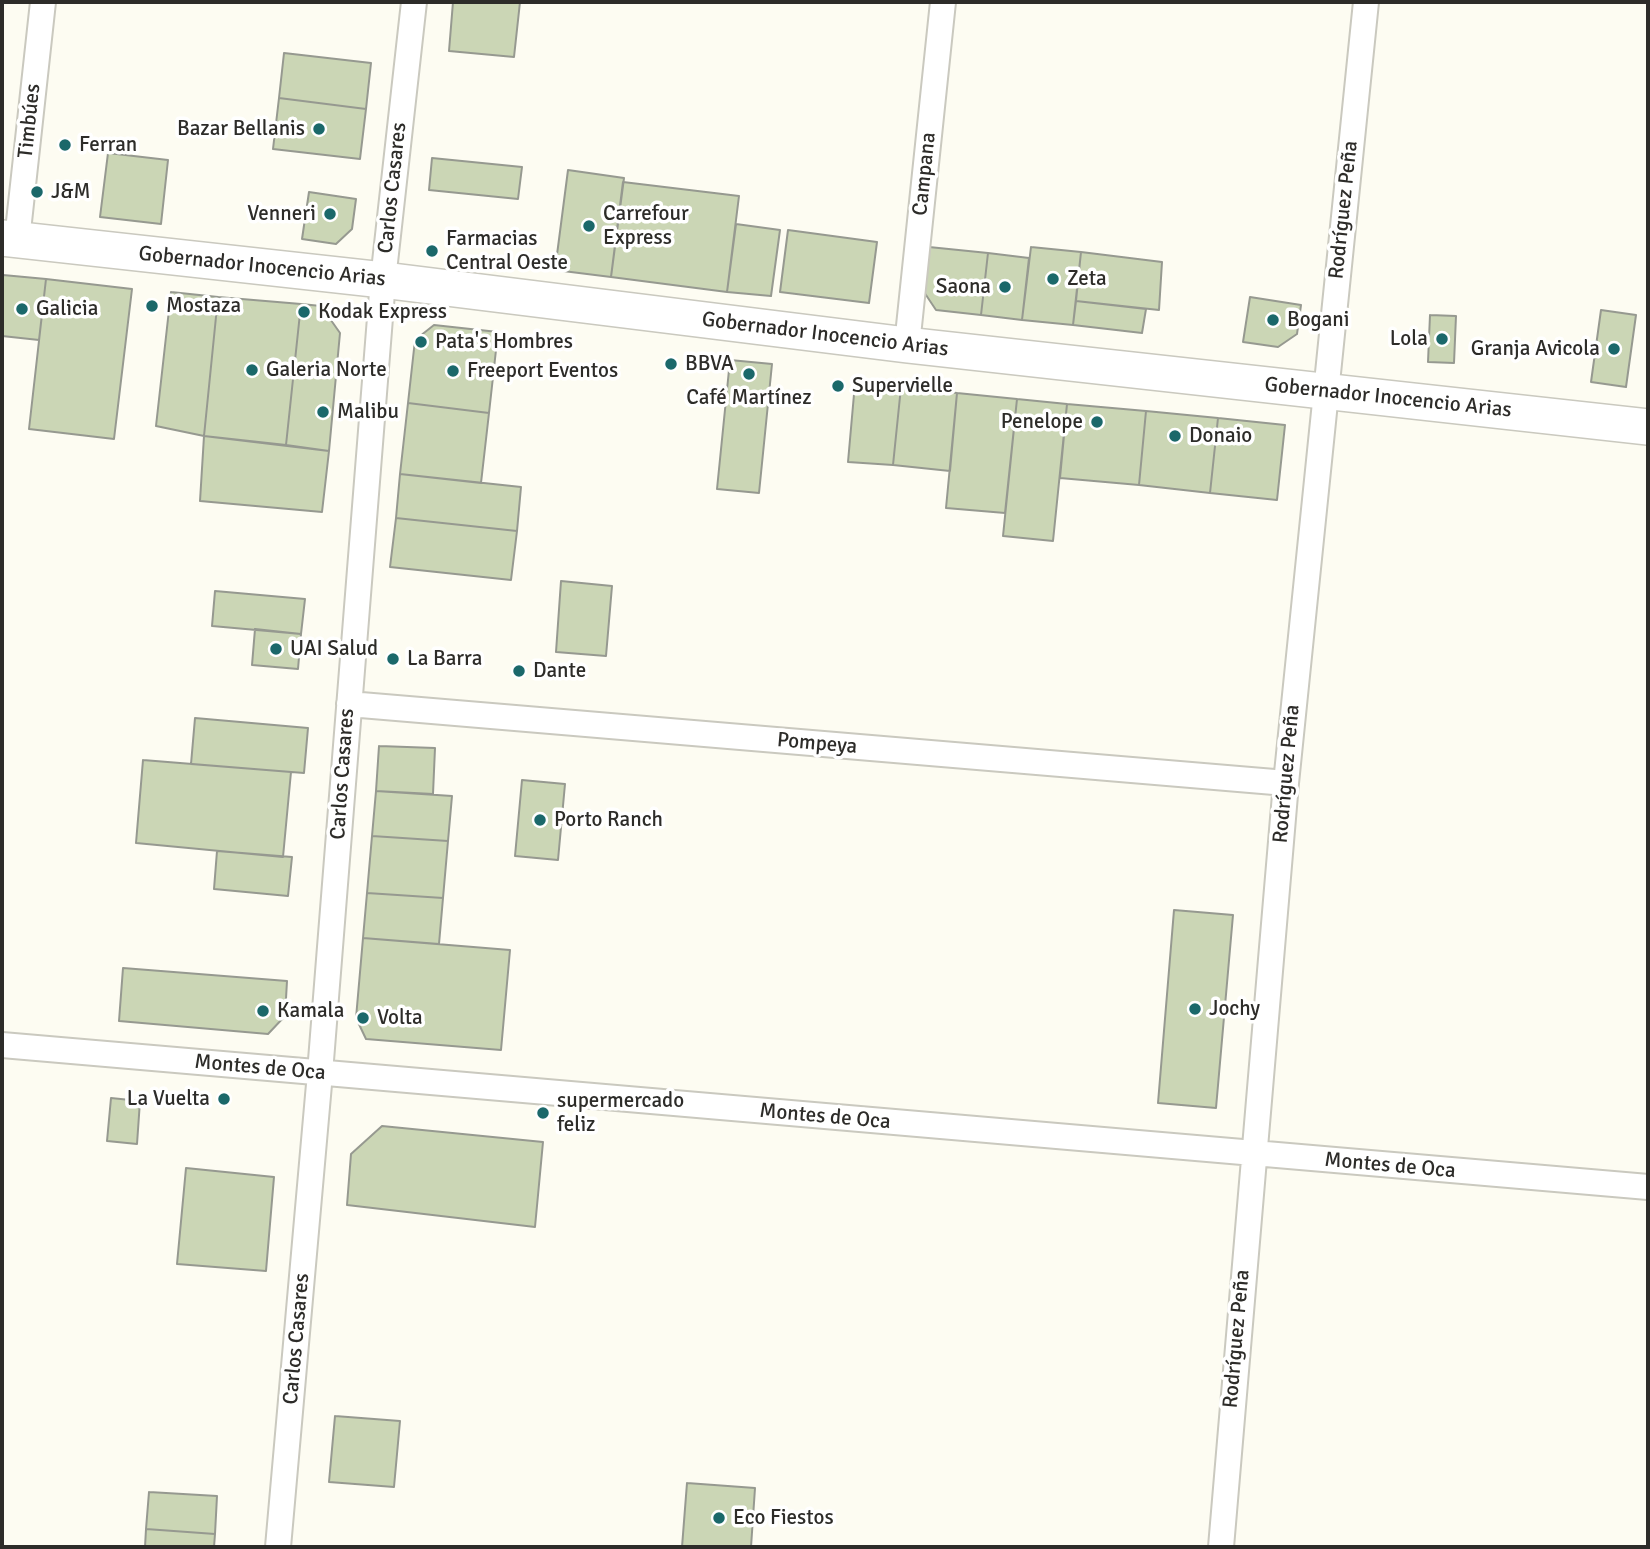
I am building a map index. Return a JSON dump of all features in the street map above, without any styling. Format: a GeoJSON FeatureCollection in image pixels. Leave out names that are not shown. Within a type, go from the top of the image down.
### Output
{"type":"FeatureCollection","features":[{"type":"Feature","properties":{"kind":"street","name":"Timbúes"},"geometry":{"type":"LineString","coordinates":[[9,239],[43,2]]}},
{"type":"Feature","properties":{"kind":"street","name":"Carlos Casares"},"geometry":{"type":"LineString","coordinates":[[278,1547],[320,1073],[383,280],[414,2]]}},
{"type":"Feature","properties":{"kind":"street","name":"Campana"},"geometry":{"type":"LineString","coordinates":[[907,345],[943,2]]}},
{"type":"Feature","properties":{"kind":"street","name":"Rodríguez Peña"},"geometry":{"type":"LineString","coordinates":[[1221,1547],[1252,1154],[1286,783],[1366,2]]}},
{"type":"Feature","properties":{"kind":"street","name":"Gobernador Inocencio Arias"},"geometry":{"type":"LineString","coordinates":[[9,239],[383,280],[907,345],[1648,427]]}},
{"type":"Feature","properties":{"kind":"street","name":"Pompeya"},"geometry":{"type":"LineString","coordinates":[[349,704],[1286,783]]}},
{"type":"Feature","properties":{"kind":"street","name":"Montes de Oca"},"geometry":{"type":"LineString","coordinates":[[2,1045],[1648,1187]]}},
{"type":"Feature","properties":{"kind":"building"},"geometry":{"type":"Polygon","coordinates":[[[453,2],[520,2],[514,57],[449,51],[453,2]]]}},
{"type":"Feature","properties":{"kind":"building"},"geometry":{"type":"Polygon","coordinates":[[[284,53],[371,63],[366,109],[279,98],[284,53]]]}},
{"type":"Feature","properties":{"kind":"building","name":"Bazar Bellanis"},"geometry":{"type":"Polygon","coordinates":[[[279,98],[366,109],[360,159],[273,149],[279,98]]]}},
{"type":"Feature","properties":{"kind":"building"},"geometry":{"type":"Polygon","coordinates":[[[108,153],[168,160],[161,224],[100,217],[108,153]]]}},
{"type":"Feature","properties":{"kind":"building"},"geometry":{"type":"Polygon","coordinates":[[[432,158],[522,167],[518,199],[429,190],[432,158]]]}},
{"type":"Feature","properties":{"kind":"building","name":"Carrefour Express"},"geometry":{"type":"Polygon","coordinates":[[[568,170],[624,178],[611,277],[555,270],[568,170]]]}},
{"type":"Feature","properties":{"kind":"building"},"geometry":{"type":"Polygon","coordinates":[[[623,182],[739,196],[727,292],[611,277],[623,182]]]}},
{"type":"Feature","properties":{"kind":"building","name":"Venneri"},"geometry":{"type":"Polygon","coordinates":[[[309,192],[356,199],[352,229],[336,244],[302,239],[309,192]]]}},
{"type":"Feature","properties":{"kind":"building"},"geometry":{"type":"Polygon","coordinates":[[[736,224],[780,230],[771,296],[727,292],[736,224]]]}},
{"type":"Feature","properties":{"kind":"building"},"geometry":{"type":"Polygon","coordinates":[[[788,230],[877,242],[869,303],[780,292],[788,230]]]}},
{"type":"Feature","properties":{"kind":"building"},"geometry":{"type":"Polygon","coordinates":[[[929,247],[988,253],[981,315],[936,310],[924,292],[929,247]]]}},
{"type":"Feature","properties":{"kind":"building","name":"Zeta"},"geometry":{"type":"Polygon","coordinates":[[[1031,247],[1081,252],[1073,325],[1022,320],[1031,247]]]}},
{"type":"Feature","properties":{"kind":"building"},"geometry":{"type":"Polygon","coordinates":[[[1081,252],[1162,262],[1159,310],[1076,301],[1081,252]]]}},
{"type":"Feature","properties":{"kind":"building","name":"Saona"},"geometry":{"type":"Polygon","coordinates":[[[988,253],[1029,258],[1022,320],[981,315],[988,253]]]}},
{"type":"Feature","properties":{"kind":"building","name":"Galicia"},"geometry":{"type":"Polygon","coordinates":[[[3,275],[46,279],[39,340],[2,336],[3,275]]]}},
{"type":"Feature","properties":{"kind":"building"},"geometry":{"type":"Polygon","coordinates":[[[46,279],[132,289],[114,439],[29,429],[46,279]]]}},
{"type":"Feature","properties":{"kind":"building"},"geometry":{"type":"Polygon","coordinates":[[[171,292],[218,297],[204,436],[156,426],[171,292]]]}},
{"type":"Feature","properties":{"kind":"building","name":"Galeria Norte"},"geometry":{"type":"Polygon","coordinates":[[[218,297],[301,304],[286,445],[204,436],[218,297]]]}},
{"type":"Feature","properties":{"kind":"building","name":"Bogani"},"geometry":{"type":"Polygon","coordinates":[[[1250,297],[1301,305],[1297,334],[1278,347],[1243,342],[1250,297]]]}},
{"type":"Feature","properties":{"kind":"building"},"geometry":{"type":"Polygon","coordinates":[[[1076,301],[1146,309],[1142,333],[1073,325],[1076,301]]]}},
{"type":"Feature","properties":{"kind":"building"},"geometry":{"type":"Polygon","coordinates":[[[301,304],[321,306],[340,333],[329,451],[286,445],[301,304]]]}},
{"type":"Feature","properties":{"kind":"building","name":"Granja Avicola"},"geometry":{"type":"Polygon","coordinates":[[[1601,310],[1636,315],[1626,387],[1591,382],[1601,310]]]}},
{"type":"Feature","properties":{"kind":"building","name":"Lola"},"geometry":{"type":"Polygon","coordinates":[[[1430,315],[1456,316],[1454,363],[1428,362],[1430,315]]]}},
{"type":"Feature","properties":{"kind":"building","name":"Freeport Eventos"},"geometry":{"type":"Polygon","coordinates":[[[434,325],[498,332],[489,413],[408,403],[415,340],[434,325]]]}},
{"type":"Feature","properties":{"kind":"building"},"geometry":{"type":"Polygon","coordinates":[[[730,360],[772,364],[759,493],[717,489],[730,360]]]}},
{"type":"Feature","properties":{"kind":"building"},"geometry":{"type":"Polygon","coordinates":[[[855,383],[901,387],[893,465],[848,462],[855,383]]]}},
{"type":"Feature","properties":{"kind":"building"},"geometry":{"type":"Polygon","coordinates":[[[901,387],[957,393],[950,471],[893,465],[901,387]]]}},
{"type":"Feature","properties":{"kind":"building"},"geometry":{"type":"Polygon","coordinates":[[[957,393],[1017,399],[1005,513],[946,508],[957,393]]]}},
{"type":"Feature","properties":{"kind":"building"},"geometry":{"type":"Polygon","coordinates":[[[1017,399],[1067,404],[1053,541],[1003,536],[1017,399]]]}},
{"type":"Feature","properties":{"kind":"building"},"geometry":{"type":"Polygon","coordinates":[[[408,403],[489,413],[481,483],[400,474],[408,403]]]}},
{"type":"Feature","properties":{"kind":"building"},"geometry":{"type":"Polygon","coordinates":[[[1067,404],[1146,411],[1139,485],[1060,478],[1067,404]]]}},
{"type":"Feature","properties":{"kind":"building"},"geometry":{"type":"Polygon","coordinates":[[[1146,411],[1218,418],[1210,493],[1139,485],[1146,411]]]}},
{"type":"Feature","properties":{"kind":"building"},"geometry":{"type":"Polygon","coordinates":[[[1218,418],[1285,425],[1277,500],[1210,493],[1218,418]]]}},
{"type":"Feature","properties":{"kind":"building"},"geometry":{"type":"Polygon","coordinates":[[[204,436],[329,451],[322,512],[200,501],[204,436]]]}},
{"type":"Feature","properties":{"kind":"building"},"geometry":{"type":"Polygon","coordinates":[[[400,474],[521,487],[517,531],[396,518],[400,474]]]}},
{"type":"Feature","properties":{"kind":"building"},"geometry":{"type":"Polygon","coordinates":[[[396,518],[517,531],[511,580],[390,567],[396,518]]]}},
{"type":"Feature","properties":{"kind":"building"},"geometry":{"type":"Polygon","coordinates":[[[561,581],[612,586],[606,656],[556,652],[561,581]]]}},
{"type":"Feature","properties":{"kind":"building"},"geometry":{"type":"Polygon","coordinates":[[[215,591],[305,599],[301,634],[212,626],[215,591]]]}},
{"type":"Feature","properties":{"kind":"building","name":"UAI Salud"},"geometry":{"type":"Polygon","coordinates":[[[255,629],[301,634],[298,669],[252,665],[255,629]]]}},
{"type":"Feature","properties":{"kind":"building"},"geometry":{"type":"Polygon","coordinates":[[[195,718],[308,728],[304,773],[191,764],[195,718]]]}},
{"type":"Feature","properties":{"kind":"building"},"geometry":{"type":"Polygon","coordinates":[[[379,746],[435,748],[433,794],[376,791],[379,746]]]}},
{"type":"Feature","properties":{"kind":"building"},"geometry":{"type":"Polygon","coordinates":[[[143,760],[291,772],[283,857],[136,843],[143,760]]]}},
{"type":"Feature","properties":{"kind":"building","name":"Porto Ranch"},"geometry":{"type":"Polygon","coordinates":[[[522,780],[565,784],[558,860],[515,856],[522,780]]]}},
{"type":"Feature","properties":{"kind":"building"},"geometry":{"type":"Polygon","coordinates":[[[376,791],[452,796],[448,841],[372,836],[376,791]]]}},
{"type":"Feature","properties":{"kind":"building"},"geometry":{"type":"Polygon","coordinates":[[[372,836],[448,841],[443,898],[367,893],[372,836]]]}},
{"type":"Feature","properties":{"kind":"building"},"geometry":{"type":"Polygon","coordinates":[[[217,851],[292,857],[288,896],[214,889],[217,851]]]}},
{"type":"Feature","properties":{"kind":"building"},"geometry":{"type":"Polygon","coordinates":[[[367,893],[443,898],[439,944],[363,938],[367,893]]]}},
{"type":"Feature","properties":{"kind":"building","name":"Jochy"},"geometry":{"type":"Polygon","coordinates":[[[1174,910],[1233,915],[1216,1108],[1158,1103],[1174,910]]]}},
{"type":"Feature","properties":{"kind":"building"},"geometry":{"type":"Polygon","coordinates":[[[363,938],[510,950],[501,1050],[366,1039],[356,1018],[363,938]]]}},
{"type":"Feature","properties":{"kind":"building"},"geometry":{"type":"Polygon","coordinates":[[[123,968],[287,981],[285,1016],[268,1034],[119,1021],[123,968]]]}},
{"type":"Feature","properties":{"kind":"building"},"geometry":{"type":"Polygon","coordinates":[[[111,1098],[140,1101],[137,1144],[107,1141],[111,1098]]]}},
{"type":"Feature","properties":{"kind":"building"},"geometry":{"type":"Polygon","coordinates":[[[382,1126],[543,1142],[535,1227],[347,1205],[351,1154],[382,1126]]]}},
{"type":"Feature","properties":{"kind":"building"},"geometry":{"type":"Polygon","coordinates":[[[186,1168],[274,1177],[266,1271],[177,1264],[186,1168]]]}},
{"type":"Feature","properties":{"kind":"building"},"geometry":{"type":"Polygon","coordinates":[[[335,1416],[400,1421],[394,1487],[329,1482],[335,1416]]]}},
{"type":"Feature","properties":{"kind":"building","name":"Eco Fiestos"},"geometry":{"type":"Polygon","coordinates":[[[687,1483],[755,1488],[751,1547],[682,1547],[687,1483]]]}},
{"type":"Feature","properties":{"kind":"building"},"geometry":{"type":"Polygon","coordinates":[[[149,1492],[217,1496],[215,1534],[146,1529],[149,1492]]]}},
{"type":"Feature","properties":{"kind":"building"},"geometry":{"type":"Polygon","coordinates":[[[146,1529],[215,1534],[214,1547],[145,1547],[146,1529]]]}},
{"type":"Feature","properties":{"kind":"place","name":"Bazar Bellanis"},"geometry":{"type":"Point","coordinates":[319,129]}},
{"type":"Feature","properties":{"kind":"place","name":"Ferran"},"geometry":{"type":"Point","coordinates":[65,145]}},
{"type":"Feature","properties":{"kind":"place","name":"J&M"},"geometry":{"type":"Point","coordinates":[37,192]}},
{"type":"Feature","properties":{"kind":"place","name":"Venneri"},"geometry":{"type":"Point","coordinates":[330,214]}},
{"type":"Feature","properties":{"kind":"place","name":"Carrefour Express"},"geometry":{"type":"Point","coordinates":[589,226]}},
{"type":"Feature","properties":{"kind":"place","name":"Farmacias Central Oeste"},"geometry":{"type":"Point","coordinates":[432,251]}},
{"type":"Feature","properties":{"kind":"place","name":"Zeta"},"geometry":{"type":"Point","coordinates":[1053,279]}},
{"type":"Feature","properties":{"kind":"place","name":"Saona"},"geometry":{"type":"Point","coordinates":[1005,287]}},
{"type":"Feature","properties":{"kind":"place","name":"Mostaza"},"geometry":{"type":"Point","coordinates":[152,306]}},
{"type":"Feature","properties":{"kind":"place","name":"Galicia"},"geometry":{"type":"Point","coordinates":[22,309]}},
{"type":"Feature","properties":{"kind":"place","name":"Kodak Express"},"geometry":{"type":"Point","coordinates":[304,312]}},
{"type":"Feature","properties":{"kind":"place","name":"Bogani"},"geometry":{"type":"Point","coordinates":[1273,320]}},
{"type":"Feature","properties":{"kind":"place","name":"Lola"},"geometry":{"type":"Point","coordinates":[1442,339]}},
{"type":"Feature","properties":{"kind":"place","name":"Pata's Hombres"},"geometry":{"type":"Point","coordinates":[421,342]}},
{"type":"Feature","properties":{"kind":"place","name":"Granja Avicola"},"geometry":{"type":"Point","coordinates":[1614,349]}},
{"type":"Feature","properties":{"kind":"place","name":"BBVA"},"geometry":{"type":"Point","coordinates":[671,364]}},
{"type":"Feature","properties":{"kind":"place","name":"Galeria Norte"},"geometry":{"type":"Point","coordinates":[252,370]}},
{"type":"Feature","properties":{"kind":"place","name":"Freeport Eventos"},"geometry":{"type":"Point","coordinates":[453,371]}},
{"type":"Feature","properties":{"kind":"place","name":"Café Martínez"},"geometry":{"type":"Point","coordinates":[749,374]}},
{"type":"Feature","properties":{"kind":"place","name":"Supervielle"},"geometry":{"type":"Point","coordinates":[838,386]}},
{"type":"Feature","properties":{"kind":"place","name":"Malibu"},"geometry":{"type":"Point","coordinates":[323,412]}},
{"type":"Feature","properties":{"kind":"place","name":"Penelope"},"geometry":{"type":"Point","coordinates":[1097,422]}},
{"type":"Feature","properties":{"kind":"place","name":"Donaio"},"geometry":{"type":"Point","coordinates":[1175,436]}},
{"type":"Feature","properties":{"kind":"place","name":"UAI Salud"},"geometry":{"type":"Point","coordinates":[276,649]}},
{"type":"Feature","properties":{"kind":"place","name":"La Barra"},"geometry":{"type":"Point","coordinates":[393,659]}},
{"type":"Feature","properties":{"kind":"place","name":"Dante"},"geometry":{"type":"Point","coordinates":[519,671]}},
{"type":"Feature","properties":{"kind":"place","name":"Porto Ranch"},"geometry":{"type":"Point","coordinates":[540,820]}},
{"type":"Feature","properties":{"kind":"place","name":"Jochy"},"geometry":{"type":"Point","coordinates":[1195,1009]}},
{"type":"Feature","properties":{"kind":"place","name":"Kamala"},"geometry":{"type":"Point","coordinates":[263,1011]}},
{"type":"Feature","properties":{"kind":"place","name":"Volta"},"geometry":{"type":"Point","coordinates":[363,1018]}},
{"type":"Feature","properties":{"kind":"place","name":"La Vuelta"},"geometry":{"type":"Point","coordinates":[224,1099]}},
{"type":"Feature","properties":{"kind":"place","name":"supermercado feliz"},"geometry":{"type":"Point","coordinates":[543,1113]}},
{"type":"Feature","properties":{"kind":"place","name":"Eco Fiestos"},"geometry":{"type":"Point","coordinates":[719,1518]}}]}
